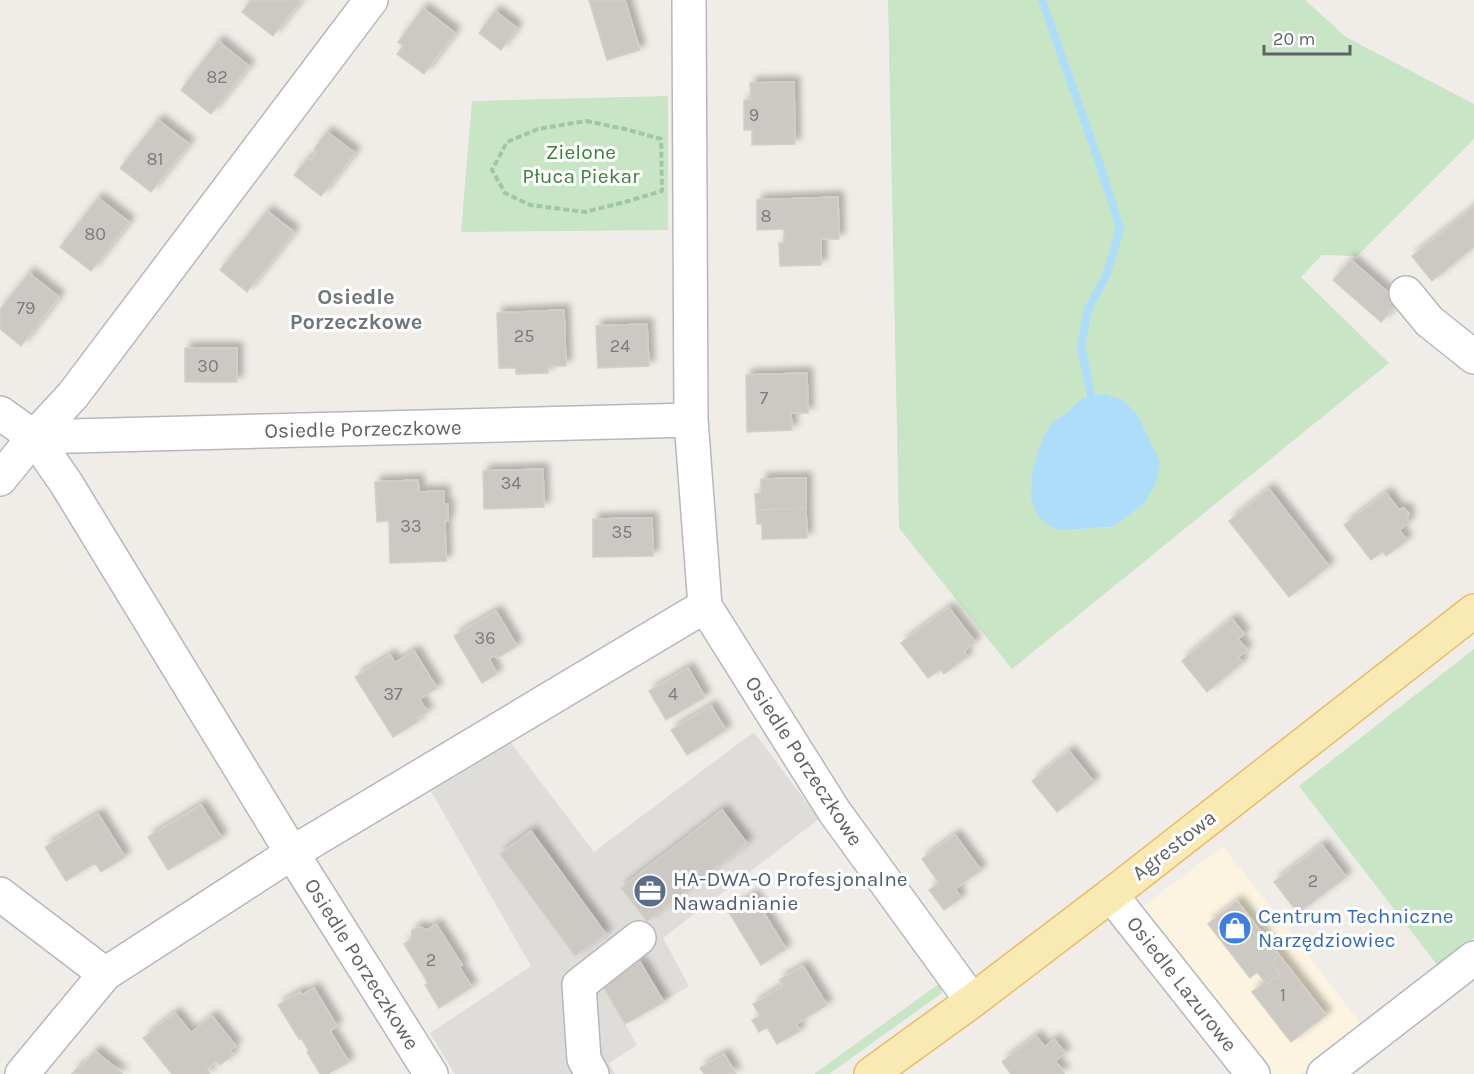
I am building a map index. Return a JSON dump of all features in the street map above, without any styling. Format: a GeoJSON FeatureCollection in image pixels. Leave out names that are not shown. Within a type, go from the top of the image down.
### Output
{"type":"FeatureCollection","features":[{"type":"Feature","properties":{"kind":"main road","name":"Agrestowa"},"geometry":{"type":"LineString","coordinates":[[871,1074],[972,1001],[1474,611]]}},
{"type":"Feature","properties":{"kind":"street"},"geometry":{"type":"LineString","coordinates":[[0,479],[34,437],[73,396],[371,0]]}},
{"type":"Feature","properties":{"kind":"street","name":"Osiedle Porzeczkowe"},"geometry":{"type":"LineString","coordinates":[[689,0],[691,420],[705,606],[834,812],[972,1001]]}},
{"type":"Feature","properties":{"kind":"street"},"geometry":{"type":"LineString","coordinates":[[1406,293],[1429,321],[1474,357]]}},
{"type":"Feature","properties":{"kind":"street","name":"Osiedle Porzeczkowe"},"geometry":{"type":"LineString","coordinates":[[0,412],[34,437],[66,483],[292,854],[431,1074]]}},
{"type":"Feature","properties":{"kind":"street","name":"Osiedle Porzeczkowe"},"geometry":{"type":"LineString","coordinates":[[34,437],[691,420]]}},
{"type":"Feature","properties":{"kind":"street"},"geometry":{"type":"LineString","coordinates":[[22,1074],[105,974],[292,854],[705,606]]}},
{"type":"Feature","properties":{"kind":"street"},"geometry":{"type":"LineString","coordinates":[[0,894],[105,974]]}},
{"type":"Feature","properties":{"kind":"street","name":"Osiedle Lazurowe"},"geometry":{"type":"LineString","coordinates":[[1111,894],[1252,1074]]}},
{"type":"Feature","properties":{"kind":"street"},"geometry":{"type":"LineString","coordinates":[[592,1074],[584,1059],[579,985],[639,938]]}},
{"type":"Feature","properties":{"kind":"street"},"geometry":{"type":"LineString","coordinates":[[1324,1074],[1474,958]]}},
{"type":"Feature","properties":{"kind":"path"},"geometry":{"type":"LineString","coordinates":[[586,121],[661,139],[662,190],[585,212],[530,205],[505,193],[492,170],[507,142],[538,129],[586,121]]}},
{"type":"Feature","properties":{"kind":"shaded area"},"geometry":{"type":"Polygon","coordinates":[[[754,732],[819,819],[663,938],[689,986],[625,1024],[637,1045],[609,1063],[615,1074],[455,1074],[430,1033],[531,966],[431,791],[511,743],[594,852],[754,732]]]}},
{"type":"Feature","properties":{"kind":"shaded area"},"geometry":{"type":"Polygon","coordinates":[[[1223,846],[1362,1025],[1301,1074],[1266,1074],[1138,910],[1223,846]]]}},
{"type":"Feature","properties":{"kind":"green space"},"geometry":{"type":"Polygon","coordinates":[[[888,0],[1305,0],[1346,37],[1474,104],[1474,139],[1357,256],[1322,255],[1301,277],[1389,363],[1012,669],[899,528],[888,0]],[[1104,394],[1082,398],[1052,422],[1061,530],[1113,527],[1145,503],[1104,394]]]}},
{"type":"Feature","properties":{"kind":"green space","name":"Zielone Płuca Piekar"},"geometry":{"type":"Polygon","coordinates":[[[668,96],[668,230],[461,232],[472,101],[668,96]]]}},
{"type":"Feature","properties":{"kind":"green space"},"geometry":{"type":"Polygon","coordinates":[[[1474,649],[1474,938],[1438,966],[1299,786],[1474,649]]]}},
{"type":"Feature","properties":{"kind":"green space"},"geometry":{"type":"Polygon","coordinates":[[[940,983],[942,993],[829,1074],[814,1074],[940,983]]]}},
{"type":"Feature","properties":{"kind":"water"},"geometry":{"type":"Polygon","coordinates":[[[1104,394],[1123,400],[1137,414],[1160,462],[1156,482],[1145,503],[1113,527],[1061,530],[1050,526],[1038,516],[1031,499],[1032,474],[1040,445],[1052,422],[1082,398],[1104,394]]]}},
{"type":"Feature","properties":{"kind":"building"},"geometry":{"type":"Polygon","coordinates":[[[251,0],[301,0],[273,36],[242,12],[251,0]]]}},
{"type":"Feature","properties":{"kind":"building"},"geometry":{"type":"Polygon","coordinates":[[[589,0],[625,0],[640,50],[607,60],[589,0]]]}},
{"type":"Feature","properties":{"kind":"building"},"geometry":{"type":"Polygon","coordinates":[[[423,8],[455,33],[424,74],[397,54],[403,46],[398,42],[423,8]]]}},
{"type":"Feature","properties":{"kind":"building"},"geometry":{"type":"Polygon","coordinates":[[[495,11],[517,28],[501,50],[479,33],[495,11]]]}},
{"type":"Feature","properties":{"kind":"building"},"geometry":{"type":"Polygon","coordinates":[[[218,41],[249,66],[211,114],[181,90],[218,41]]]}},
{"type":"Feature","properties":{"kind":"building"},"geometry":{"type":"Polygon","coordinates":[[[794,82],[795,144],[752,145],[752,130],[744,130],[744,100],[751,100],[750,83],[794,82]]]}},
{"type":"Feature","properties":{"kind":"building"},"geometry":{"type":"Polygon","coordinates":[[[158,120],[189,144],[151,192],[120,168],[158,120]]]}},
{"type":"Feature","properties":{"kind":"building"},"geometry":{"type":"Polygon","coordinates":[[[327,132],[355,153],[321,196],[294,175],[308,158],[311,160],[317,152],[314,149],[327,132]]]}},
{"type":"Feature","properties":{"kind":"building"},"geometry":{"type":"Polygon","coordinates":[[[838,197],[839,239],[821,239],[821,265],[780,266],[779,243],[784,243],[784,229],[757,230],[757,200],[838,197]]]}},
{"type":"Feature","properties":{"kind":"building"},"geometry":{"type":"Polygon","coordinates":[[[98,198],[129,222],[91,271],[60,247],[98,198]]]}},
{"type":"Feature","properties":{"kind":"building"},"geometry":{"type":"Polygon","coordinates":[[[1474,207],[1474,247],[1432,281],[1412,256],[1474,207]]]}},
{"type":"Feature","properties":{"kind":"building"},"geometry":{"type":"Polygon","coordinates":[[[267,211],[294,232],[247,292],[220,270],[267,211]]]}},
{"type":"Feature","properties":{"kind":"building"},"geometry":{"type":"Polygon","coordinates":[[[1351,260],[1399,302],[1381,322],[1333,280],[1351,260]]]}},
{"type":"Feature","properties":{"kind":"building"},"geometry":{"type":"Polygon","coordinates":[[[29,273],[59,297],[21,346],[0,329],[0,309],[29,273]]]}},
{"type":"Feature","properties":{"kind":"building"},"geometry":{"type":"Polygon","coordinates":[[[564,310],[566,366],[548,366],[548,373],[516,374],[516,368],[499,368],[497,313],[564,310]]]}},
{"type":"Feature","properties":{"kind":"building"},"geometry":{"type":"Polygon","coordinates":[[[647,324],[649,366],[598,368],[596,326],[647,324]]]}},
{"type":"Feature","properties":{"kind":"building"},"geometry":{"type":"Polygon","coordinates":[[[185,348],[237,348],[237,382],[185,382],[185,348]]]}},
{"type":"Feature","properties":{"kind":"building"},"geometry":{"type":"Polygon","coordinates":[[[807,373],[808,413],[791,413],[792,430],[747,432],[746,375],[807,373]]]}},
{"type":"Feature","properties":{"kind":"building"},"geometry":{"type":"Polygon","coordinates":[[[543,469],[544,507],[484,509],[483,471],[543,469]]]}},
{"type":"Feature","properties":{"kind":"building"},"geometry":{"type":"Polygon","coordinates":[[[806,478],[806,508],[756,510],[755,494],[761,493],[761,479],[806,478]]]}},
{"type":"Feature","properties":{"kind":"building"},"geometry":{"type":"Polygon","coordinates":[[[418,480],[419,492],[444,491],[444,504],[448,504],[448,521],[445,521],[446,561],[390,563],[389,521],[377,522],[375,482],[418,480]]]}},
{"type":"Feature","properties":{"kind":"building"},"geometry":{"type":"Polygon","coordinates":[[[1269,489],[1329,566],[1289,597],[1229,521],[1269,489]]]}},
{"type":"Feature","properties":{"kind":"building"},"geometry":{"type":"Polygon","coordinates":[[[1386,493],[1399,510],[1404,508],[1409,514],[1407,519],[1409,522],[1399,530],[1407,540],[1386,556],[1383,551],[1371,560],[1344,525],[1386,493]]]}},
{"type":"Feature","properties":{"kind":"building"},"geometry":{"type":"Polygon","coordinates":[[[806,508],[807,538],[762,539],[762,524],[757,524],[756,510],[806,508]]]}},
{"type":"Feature","properties":{"kind":"building"},"geometry":{"type":"Polygon","coordinates":[[[652,518],[653,556],[593,557],[593,519],[652,518]]]}},
{"type":"Feature","properties":{"kind":"building"},"geometry":{"type":"Polygon","coordinates":[[[949,608],[975,642],[964,651],[967,657],[944,674],[941,669],[928,678],[901,643],[949,608]]]}},
{"type":"Feature","properties":{"kind":"building"},"geometry":{"type":"Polygon","coordinates":[[[496,611],[517,646],[497,658],[495,655],[489,659],[497,674],[482,683],[454,636],[496,611]]]}},
{"type":"Feature","properties":{"kind":"building"},"geometry":{"type":"Polygon","coordinates":[[[1232,619],[1244,634],[1238,639],[1247,650],[1238,657],[1243,662],[1207,692],[1182,661],[1232,619]]]}},
{"type":"Feature","properties":{"kind":"building"},"geometry":{"type":"Polygon","coordinates":[[[414,651],[437,688],[419,699],[428,712],[417,718],[419,721],[393,737],[355,677],[390,655],[395,663],[414,651]]]}},
{"type":"Feature","properties":{"kind":"building"},"geometry":{"type":"Polygon","coordinates":[[[688,668],[705,697],[666,720],[649,691],[688,668]]]}},
{"type":"Feature","properties":{"kind":"building"},"geometry":{"type":"Polygon","coordinates":[[[711,706],[726,730],[687,755],[671,730],[711,706]]]}},
{"type":"Feature","properties":{"kind":"building"},"geometry":{"type":"Polygon","coordinates":[[[1069,751],[1094,782],[1057,812],[1032,781],[1069,751]]]}},
{"type":"Feature","properties":{"kind":"building"},"geometry":{"type":"Polygon","coordinates":[[[201,805],[222,838],[168,870],[148,837],[201,805]]]}},
{"type":"Feature","properties":{"kind":"building"},"geometry":{"type":"Polygon","coordinates":[[[722,810],[747,843],[647,921],[621,888],[722,810]]]}},
{"type":"Feature","properties":{"kind":"building"},"geometry":{"type":"Polygon","coordinates":[[[98,814],[125,857],[101,872],[95,863],[66,881],[45,847],[98,814]]]}},
{"type":"Feature","properties":{"kind":"building"},"geometry":{"type":"Polygon","coordinates":[[[531,831],[606,934],[575,956],[500,854],[531,831]]]}},
{"type":"Feature","properties":{"kind":"building"},"geometry":{"type":"Polygon","coordinates":[[[955,835],[981,870],[955,889],[961,898],[944,910],[929,890],[939,883],[922,859],[955,835]]]}},
{"type":"Feature","properties":{"kind":"building"},"geometry":{"type":"Polygon","coordinates":[[[1322,845],[1346,877],[1298,913],[1274,882],[1322,845]]]}},
{"type":"Feature","properties":{"kind":"building"},"geometry":{"type":"Polygon","coordinates":[[[753,895],[786,949],[761,965],[728,911],[753,895]]]}},
{"type":"Feature","properties":{"kind":"building"},"geometry":{"type":"Polygon","coordinates":[[[1237,901],[1279,955],[1271,962],[1280,974],[1267,984],[1257,972],[1250,978],[1208,924],[1237,901]]]}},
{"type":"Feature","properties":{"kind":"building"},"geometry":{"type":"Polygon","coordinates":[[[436,924],[462,965],[459,967],[472,987],[439,1008],[425,985],[428,983],[404,944],[411,939],[412,930],[420,927],[427,930],[436,924]]]}},
{"type":"Feature","properties":{"kind":"building"},"geometry":{"type":"Polygon","coordinates":[[[1279,955],[1326,1015],[1291,1042],[1252,992],[1280,974],[1271,962],[1279,955]]]}},
{"type":"Feature","properties":{"kind":"building"},"geometry":{"type":"Polygon","coordinates":[[[640,962],[664,1002],[625,1024],[602,985],[640,962]]]}},
{"type":"Feature","properties":{"kind":"building"},"geometry":{"type":"Polygon","coordinates":[[[803,966],[827,1005],[796,1024],[800,1031],[777,1044],[767,1027],[759,1032],[752,1020],[760,1016],[753,1004],[783,986],[779,980],[803,966]]]}},
{"type":"Feature","properties":{"kind":"building"},"geometry":{"type":"Polygon","coordinates":[[[314,988],[337,1026],[330,1031],[349,1062],[328,1074],[320,1074],[307,1052],[309,1051],[278,1005],[300,992],[302,995],[314,988]]]}},
{"type":"Feature","properties":{"kind":"building"},"geometry":{"type":"Polygon","coordinates":[[[175,1013],[191,1033],[212,1016],[236,1046],[230,1050],[233,1055],[220,1065],[217,1061],[207,1069],[210,1074],[172,1074],[143,1038],[175,1013]]]}},
{"type":"Feature","properties":{"kind":"building"},"geometry":{"type":"Polygon","coordinates":[[[1036,1036],[1045,1047],[1054,1039],[1065,1053],[1055,1061],[1064,1073],[1011,1074],[1002,1062],[1036,1036]]]}},
{"type":"Feature","properties":{"kind":"building"},"geometry":{"type":"Polygon","coordinates":[[[95,1051],[122,1074],[72,1074],[79,1066],[81,1068],[95,1051]]]}},
{"type":"Feature","properties":{"kind":"building"},"geometry":{"type":"Polygon","coordinates":[[[724,1054],[736,1074],[704,1074],[700,1068],[724,1054]]]}},
{"type":"Feature","properties":{"kind":"waterway"},"geometry":{"type":"LineString","coordinates":[[1042,0],[1120,228],[1106,276],[1088,309],[1081,346],[1091,396]]}},
{"type":"Feature","properties":{"kind":"place","name":"HA-DWA-O Profesjonalne Nawadnianie"},"geometry":{"type":"Point","coordinates":[650,891]}},
{"type":"Feature","properties":{"kind":"place","name":"Centrum Techniczne Narzędziowiec"},"geometry":{"type":"Point","coordinates":[1235,928]}},
{"type":"Feature","properties":{"kind":"district","name":"Osiedle Porzeczkowe"},"geometry":{"type":"Point","coordinates":[356,308]}}]}
